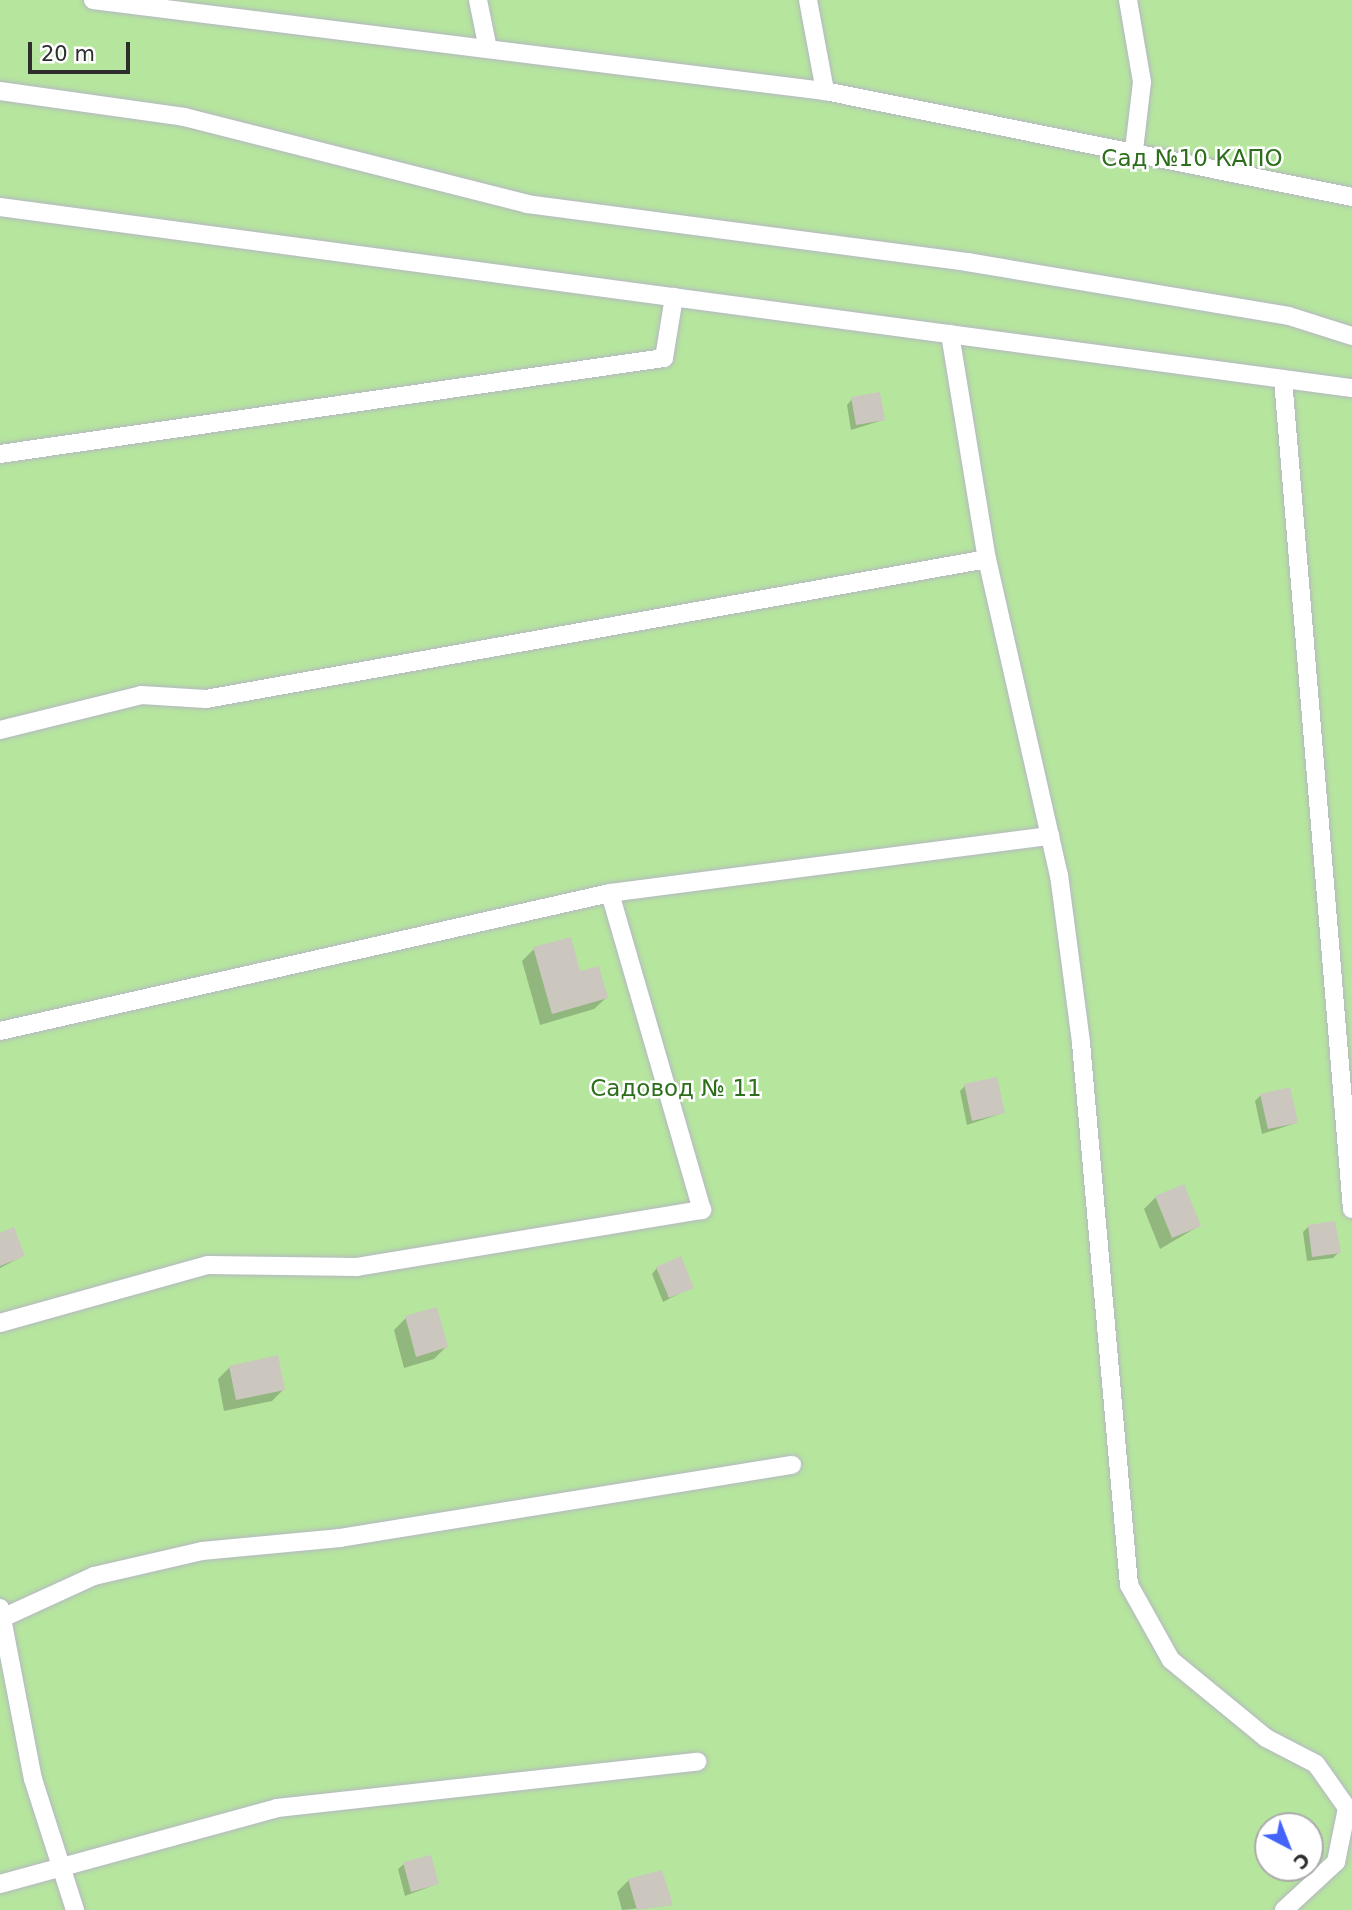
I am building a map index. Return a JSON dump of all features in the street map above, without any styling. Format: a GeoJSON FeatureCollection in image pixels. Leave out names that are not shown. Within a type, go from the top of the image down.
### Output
{"type":"FeatureCollection","features":[{"type":"Feature","properties":{"kind":"lane"},"geometry":{"type":"LineString","coordinates":[[93,0],[825,91],[1134,150],[1352,197]]}},
{"type":"Feature","properties":{"kind":"lane"},"geometry":{"type":"LineString","coordinates":[[478,0],[488,49]]}},
{"type":"Feature","properties":{"kind":"lane"},"geometry":{"type":"LineString","coordinates":[[808,0],[825,91]]}},
{"type":"Feature","properties":{"kind":"lane"},"geometry":{"type":"LineString","coordinates":[[1128,0],[1142,82],[1134,150]]}},
{"type":"Feature","properties":{"kind":"lane"},"geometry":{"type":"LineString","coordinates":[[0,91],[184,117],[527,204],[967,262],[1289,316],[1352,336]]}},
{"type":"Feature","properties":{"kind":"lane"},"geometry":{"type":"LineString","coordinates":[[0,207],[1352,388]]}},
{"type":"Feature","properties":{"kind":"lane"},"geometry":{"type":"LineString","coordinates":[[0,454],[664,358],[674,297]]}},
{"type":"Feature","properties":{"kind":"lane"},"geometry":{"type":"LineString","coordinates":[[950,334],[987,559],[1050,836],[1081,1044],[1129,1585],[1171,1660],[1266,1738],[1316,1764],[1347,1808],[1346,1845],[1336,1862],[1284,1910]]}},
{"type":"Feature","properties":{"kind":"lane"},"geometry":{"type":"LineString","coordinates":[[1283,379],[1352,1209]]}},
{"type":"Feature","properties":{"kind":"lane"},"geometry":{"type":"LineString","coordinates":[[0,730],[141,695],[206,699],[987,559]]}},
{"type":"Feature","properties":{"kind":"lane"},"geometry":{"type":"LineString","coordinates":[[0,1031],[610,893],[1050,836]]}},
{"type":"Feature","properties":{"kind":"lane"},"geometry":{"type":"LineString","coordinates":[[0,1323],[208,1265],[357,1267],[702,1210],[610,893]]}},
{"type":"Feature","properties":{"kind":"lane"},"geometry":{"type":"LineString","coordinates":[[75,1910],[33,1779],[1,1615],[94,1576],[202,1551],[340,1538],[792,1465]]}},
{"type":"Feature","properties":{"kind":"lane"},"geometry":{"type":"LineString","coordinates":[[0,1884],[61,1863],[277,1808],[697,1762]]}},
{"type":"Feature","properties":{"kind":"green space","name":"Садовод № 11"},"geometry":{"type":"Polygon","coordinates":[[[0,0],[1352,0],[1352,1910],[0,1910],[0,0]]]}},
{"type":"Feature","properties":{"kind":"building"},"geometry":{"type":"Polygon","coordinates":[[[880,392],[885,420],[856,425],[851,397],[880,392]]]}},
{"type":"Feature","properties":{"kind":"building"},"geometry":{"type":"Polygon","coordinates":[[[571,937],[580,971],[599,966],[608,998],[552,1014],[533,947],[571,937]]]}},
{"type":"Feature","properties":{"kind":"building"},"geometry":{"type":"Polygon","coordinates":[[[997,1077],[1005,1113],[972,1121],[964,1084],[997,1077]]]}},
{"type":"Feature","properties":{"kind":"building"},"geometry":{"type":"Polygon","coordinates":[[[1290,1087],[1298,1123],[1268,1129],[1260,1094],[1290,1087]]]}},
{"type":"Feature","properties":{"kind":"building"},"geometry":{"type":"Polygon","coordinates":[[[1184,1184],[1201,1226],[1172,1238],[1155,1196],[1184,1184]]]}},
{"type":"Feature","properties":{"kind":"building"},"geometry":{"type":"Polygon","coordinates":[[[1335,1221],[1341,1253],[1312,1257],[1308,1225],[1335,1221]]]}},
{"type":"Feature","properties":{"kind":"building"},"geometry":{"type":"Polygon","coordinates":[[[14,1227],[25,1256],[0,1266],[0,1233],[14,1227]]]}},
{"type":"Feature","properties":{"kind":"building"},"geometry":{"type":"Polygon","coordinates":[[[681,1256],[694,1288],[669,1298],[656,1267],[681,1256]]]}},
{"type":"Feature","properties":{"kind":"building"},"geometry":{"type":"Polygon","coordinates":[[[437,1307],[448,1347],[416,1357],[405,1316],[437,1307]]]}},
{"type":"Feature","properties":{"kind":"building"},"geometry":{"type":"Polygon","coordinates":[[[278,1355],[285,1390],[236,1400],[229,1366],[278,1355]]]}},
{"type":"Feature","properties":{"kind":"building"},"geometry":{"type":"Polygon","coordinates":[[[431,1855],[439,1884],[411,1892],[403,1862],[431,1855]]]}},
{"type":"Feature","properties":{"kind":"building"},"geometry":{"type":"Polygon","coordinates":[[[662,1870],[673,1905],[637,1910],[628,1879],[662,1870]]]}},
{"type":"Feature","properties":{"kind":"park label","name":"Сад №10 КАПО"},"geometry":{"type":"Point","coordinates":[1192,158]}}]}
